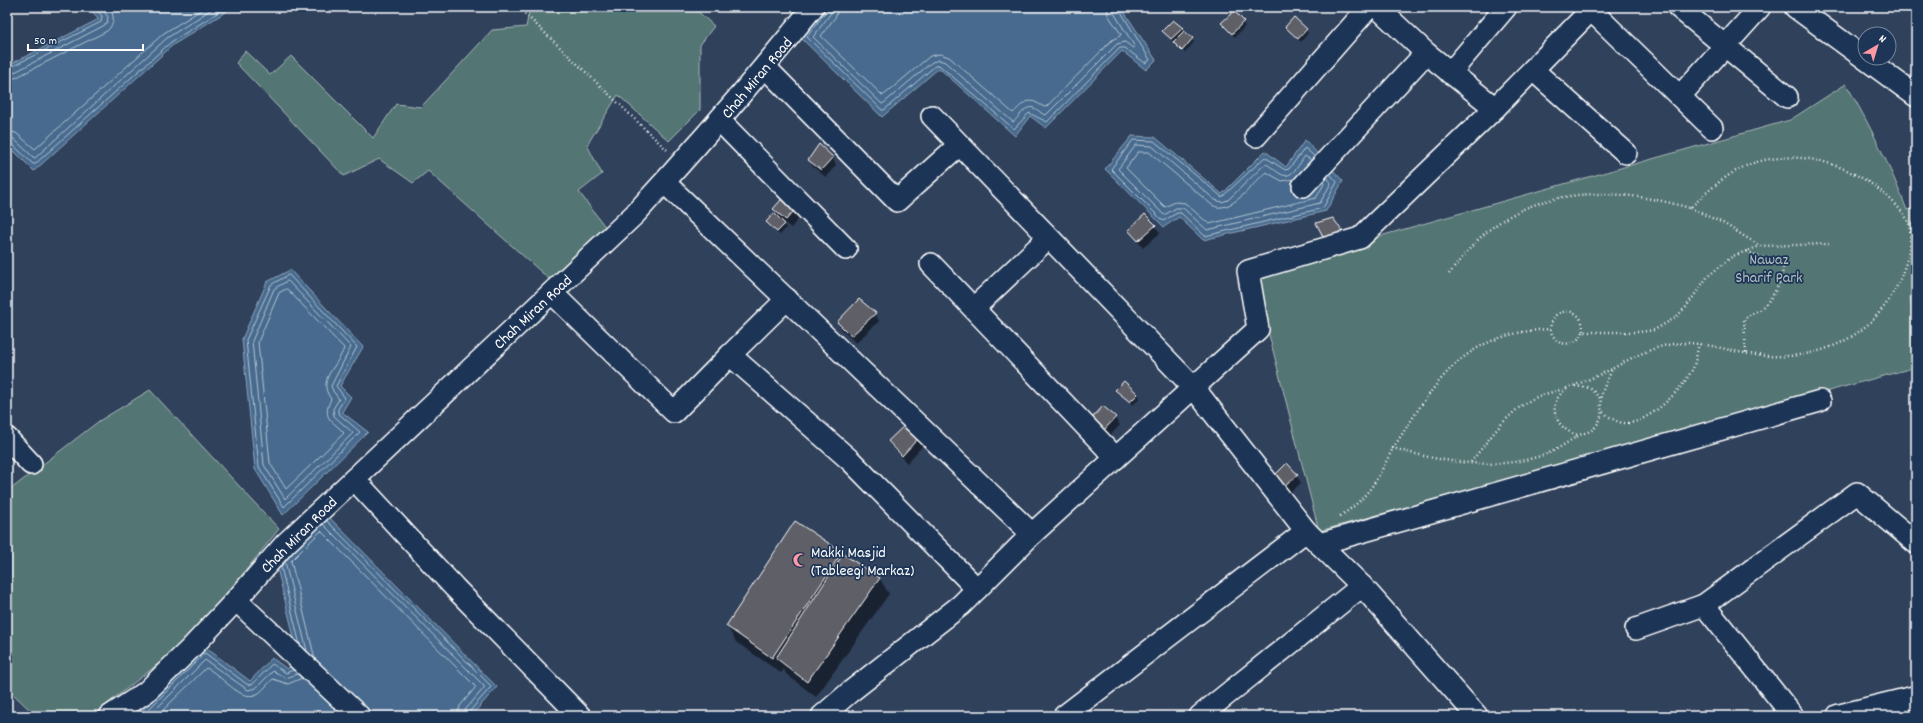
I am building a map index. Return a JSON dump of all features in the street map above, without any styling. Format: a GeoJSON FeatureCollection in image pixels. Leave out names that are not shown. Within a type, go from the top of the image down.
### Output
{"type":"FeatureCollection","features":[{"type":"Feature","properties":{"kind":"main road"},"geometry":{"type":"LineString","coordinates":[[1838,716],[1916,697]]}},
{"type":"Feature","properties":{"kind":"street","name":"Chah Miran Road"},"geometry":{"type":"LineString","coordinates":[[110,716],[146,692],[236,600],[285,544],[635,214],[682,165],[720,121],[813,7]]}},
{"type":"Feature","properties":{"kind":"street"},"geometry":{"type":"LineString","coordinates":[[1256,136],[1369,7]]}},
{"type":"Feature","properties":{"kind":"street"},"geometry":{"type":"LineString","coordinates":[[1376,7],[1426,53],[1495,108]]}},
{"type":"Feature","properties":{"kind":"street"},"geometry":{"type":"LineString","coordinates":[[1450,72],[1506,7]]}},
{"type":"Feature","properties":{"kind":"street"},"geometry":{"type":"LineString","coordinates":[[1678,7],[1787,98]]}},
{"type":"Feature","properties":{"kind":"street"},"geometry":{"type":"LineString","coordinates":[[1680,96],[1760,7]]}},
{"type":"Feature","properties":{"kind":"street"},"geometry":{"type":"LineString","coordinates":[[1795,7],[1916,96]]}},
{"type":"Feature","properties":{"kind":"street"},"geometry":{"type":"LineString","coordinates":[[822,716],[850,692],[961,605],[1032,534],[1258,329],[1248,271],[1360,238],[1533,70],[1586,10],[1680,96],[1712,128]]}},
{"type":"Feature","properties":{"kind":"street"},"geometry":{"type":"LineString","coordinates":[[1303,186],[1426,53]]}},
{"type":"Feature","properties":{"kind":"street"},"geometry":{"type":"LineString","coordinates":[[765,67],[897,201],[959,145]]}},
{"type":"Feature","properties":{"kind":"street"},"geometry":{"type":"LineString","coordinates":[[1533,70],[1626,153]]}},
{"type":"Feature","properties":{"kind":"street"},"geometry":{"type":"LineString","coordinates":[[932,116],[1194,388],[1313,537],[1362,586],[1477,716]]}},
{"type":"Feature","properties":{"kind":"street"},"geometry":{"type":"LineString","coordinates":[[720,121],[846,249]]}},
{"type":"Feature","properties":{"kind":"street"},"geometry":{"type":"LineString","coordinates":[[665,183],[1032,534]]}},
{"type":"Feature","properties":{"kind":"street"},"geometry":{"type":"LineString","coordinates":[[974,308],[1048,238]]}},
{"type":"Feature","properties":{"kind":"street"},"geometry":{"type":"LineString","coordinates":[[931,264],[1116,458]]}},
{"type":"Feature","properties":{"kind":"street"},"geometry":{"type":"LineString","coordinates":[[552,293],[674,412],[787,299]]}},
{"type":"Feature","properties":{"kind":"street"},"geometry":{"type":"LineString","coordinates":[[730,355],[851,461],[977,589]]}},
{"type":"Feature","properties":{"kind":"street"},"geometry":{"type":"LineString","coordinates":[[1064,716],[1313,537],[1820,401]]}},
{"type":"Feature","properties":{"kind":"street"},"geometry":{"type":"LineString","coordinates":[[7,438],[30,464]]}},
{"type":"Feature","properties":{"kind":"street"},"geometry":{"type":"LineString","coordinates":[[354,479],[455,588],[580,716]]}},
{"type":"Feature","properties":{"kind":"street"},"geometry":{"type":"LineString","coordinates":[[1636,629],[1704,606],[1857,493],[1916,544]]}},
{"type":"Feature","properties":{"kind":"street"},"geometry":{"type":"LineString","coordinates":[[1200,716],[1362,586]]}},
{"type":"Feature","properties":{"kind":"street"},"geometry":{"type":"LineString","coordinates":[[236,600],[359,716]]}},
{"type":"Feature","properties":{"kind":"street"},"geometry":{"type":"LineString","coordinates":[[1704,606],[1793,716]]}},
{"type":"Feature","properties":{"kind":"path"},"geometry":{"type":"LineString","coordinates":[[519,8],[682,165]]}},
{"type":"Feature","properties":{"kind":"path"},"geometry":{"type":"LineString","coordinates":[[1579,435],[1567,432],[1555,418],[1555,406],[1560,394],[1570,387],[1612,369],[1647,351],[1683,343],[1699,344],[1746,354],[1772,357],[1794,357],[1818,352],[1840,344],[1862,330],[1884,308],[1898,284],[1908,249],[1909,223],[1897,206],[1883,192],[1865,179],[1839,166],[1815,159],[1795,157],[1771,159],[1751,164],[1731,173],[1711,188],[1690,208]]}},
{"type":"Feature","properties":{"kind":"path"},"geometry":{"type":"LineString","coordinates":[[1449,274],[1480,238],[1498,224],[1521,211],[1544,202],[1570,195],[1598,193],[1627,194],[1658,199],[1690,208],[1723,224],[1760,246]]}},
{"type":"Feature","properties":{"kind":"path"},"geometry":{"type":"LineString","coordinates":[[1909,223],[1916,221]]}},
{"type":"Feature","properties":{"kind":"path"},"geometry":{"type":"LineString","coordinates":[[1583,332],[1640,332],[1654,330],[1675,318],[1686,307],[1708,276],[1721,264],[1746,251],[1760,246],[1829,244]]}},
{"type":"Feature","properties":{"kind":"path"},"geometry":{"type":"LineString","coordinates":[[1746,251],[1781,264],[1783,268],[1779,285],[1764,305],[1744,320],[1746,354]]}},
{"type":"Feature","properties":{"kind":"path"},"geometry":{"type":"LineString","coordinates":[[1562,311],[1570,311],[1577,314],[1581,319],[1583,332],[1578,340],[1566,344],[1555,339],[1550,329],[1553,318],[1557,314],[1562,311]]}},
{"type":"Feature","properties":{"kind":"path"},"geometry":{"type":"LineString","coordinates":[[1340,516],[1353,508],[1370,491],[1393,448],[1440,380],[1462,358],[1484,344],[1506,335],[1524,331],[1550,329]]}},
{"type":"Feature","properties":{"kind":"path"},"geometry":{"type":"LineString","coordinates":[[1603,412],[1617,421],[1630,423],[1659,408],[1674,395],[1690,375],[1694,366],[1699,344]]}},
{"type":"Feature","properties":{"kind":"path"},"geometry":{"type":"LineString","coordinates":[[1600,398],[1612,369]]}},
{"type":"Feature","properties":{"kind":"path"},"geometry":{"type":"LineString","coordinates":[[1393,448],[1423,457],[1471,463],[1500,464],[1526,460],[1547,454],[1565,445],[1579,435],[1593,430],[1603,412],[1600,398],[1590,388],[1577,386],[1548,393],[1530,400],[1513,412],[1498,428],[1471,463]]}},
{"type":"Feature","properties":{"kind":"green space"},"geometry":{"type":"Polygon","coordinates":[[[530,7],[693,7],[714,26],[700,45],[700,110],[669,141],[618,95],[587,145],[602,174],[579,192],[612,236],[558,287],[428,171],[413,183],[379,159],[344,176],[236,63],[245,51],[270,75],[291,56],[373,138],[396,104],[421,107],[492,30],[526,27],[530,7]]]}},
{"type":"Feature","properties":{"kind":"green space","name":"Nawaz Sharif Park"},"geometry":{"type":"Polygon","coordinates":[[[1846,84],[1879,146],[1907,210],[1916,208],[1916,295],[1910,296],[1916,344],[1916,367],[1319,531],[1253,272],[1790,120],[1846,84]]]}},
{"type":"Feature","properties":{"kind":"green space"},"geometry":{"type":"Polygon","coordinates":[[[150,390],[279,529],[234,585],[173,652],[92,716],[36,716],[7,688],[7,492],[99,421],[150,390]]]}},
{"type":"Feature","properties":{"kind":"water"},"geometry":{"type":"Polygon","coordinates":[[[88,7],[222,7],[227,11],[173,45],[34,171],[7,144],[7,66],[99,19],[88,7]]]}},
{"type":"Feature","properties":{"kind":"water"},"geometry":{"type":"Polygon","coordinates":[[[824,7],[1121,7],[1156,60],[1146,70],[1122,51],[1046,128],[1030,116],[1015,136],[939,68],[882,117],[800,37],[824,7]]]}},
{"type":"Feature","properties":{"kind":"water"},"geometry":{"type":"Polygon","coordinates":[[[1132,136],[1155,137],[1222,194],[1265,151],[1286,167],[1305,140],[1343,181],[1326,211],[1203,240],[1179,217],[1164,227],[1105,169],[1132,136]]]}},
{"type":"Feature","properties":{"kind":"water"},"geometry":{"type":"Polygon","coordinates":[[[290,270],[363,347],[340,386],[351,397],[342,412],[368,432],[283,515],[255,469],[242,339],[267,282],[290,270]]]}},
{"type":"Feature","properties":{"kind":"water"},"geometry":{"type":"Polygon","coordinates":[[[321,509],[497,687],[471,716],[148,716],[142,711],[205,647],[250,681],[272,658],[287,669],[300,661],[274,556],[321,509]]]}},
{"type":"Feature","properties":{"kind":"building"},"geometry":{"type":"Polygon","coordinates":[[[1234,11],[1244,21],[1232,34],[1221,23],[1234,11]]]}},
{"type":"Feature","properties":{"kind":"building"},"geometry":{"type":"Polygon","coordinates":[[[1294,17],[1307,29],[1298,39],[1285,27],[1294,17]]]}},
{"type":"Feature","properties":{"kind":"building"},"geometry":{"type":"Polygon","coordinates":[[[1173,20],[1183,28],[1171,39],[1162,31],[1173,20]]]}},
{"type":"Feature","properties":{"kind":"building"},"geometry":{"type":"Polygon","coordinates":[[[1184,31],[1193,38],[1182,51],[1173,42],[1184,31]]]}},
{"type":"Feature","properties":{"kind":"building"},"geometry":{"type":"Polygon","coordinates":[[[819,144],[833,157],[821,170],[808,160],[819,144]]]}},
{"type":"Feature","properties":{"kind":"building"},"geometry":{"type":"Polygon","coordinates":[[[787,193],[798,206],[786,220],[773,209],[787,193]]]}},
{"type":"Feature","properties":{"kind":"building"},"geometry":{"type":"Polygon","coordinates":[[[774,213],[785,224],[777,232],[766,222],[774,213]]]}},
{"type":"Feature","properties":{"kind":"building"},"geometry":{"type":"Polygon","coordinates":[[[1145,214],[1156,225],[1138,241],[1128,230],[1145,214]]]}},
{"type":"Feature","properties":{"kind":"building"},"geometry":{"type":"Polygon","coordinates":[[[1333,218],[1345,235],[1327,244],[1316,223],[1333,218]]]}},
{"type":"Feature","properties":{"kind":"building"},"geometry":{"type":"Polygon","coordinates":[[[859,299],[876,313],[851,336],[837,322],[859,299]]]}},
{"type":"Feature","properties":{"kind":"building"},"geometry":{"type":"Polygon","coordinates":[[[1124,381],[1138,394],[1130,402],[1115,390],[1124,381]]]}},
{"type":"Feature","properties":{"kind":"building"},"geometry":{"type":"Polygon","coordinates":[[[1103,406],[1116,417],[1104,430],[1092,418],[1103,406]]]}},
{"type":"Feature","properties":{"kind":"building"},"geometry":{"type":"Polygon","coordinates":[[[910,420],[923,433],[902,456],[888,441],[910,420]]]}},
{"type":"Feature","properties":{"kind":"building"},"geometry":{"type":"Polygon","coordinates":[[[1287,463],[1298,475],[1285,486],[1274,476],[1287,463]]]}},
{"type":"Feature","properties":{"kind":"building"},"geometry":{"type":"Polygon","coordinates":[[[795,521],[842,552],[772,658],[726,626],[795,521]]]}},
{"type":"Feature","properties":{"kind":"building"},"geometry":{"type":"Polygon","coordinates":[[[843,554],[880,578],[807,682],[776,658],[843,554]]]}},
{"type":"Feature","properties":{"kind":"place","name":"Makki Masjid (Tableegi Markaz)"},"geometry":{"type":"Point","coordinates":[800,560]}}]}
